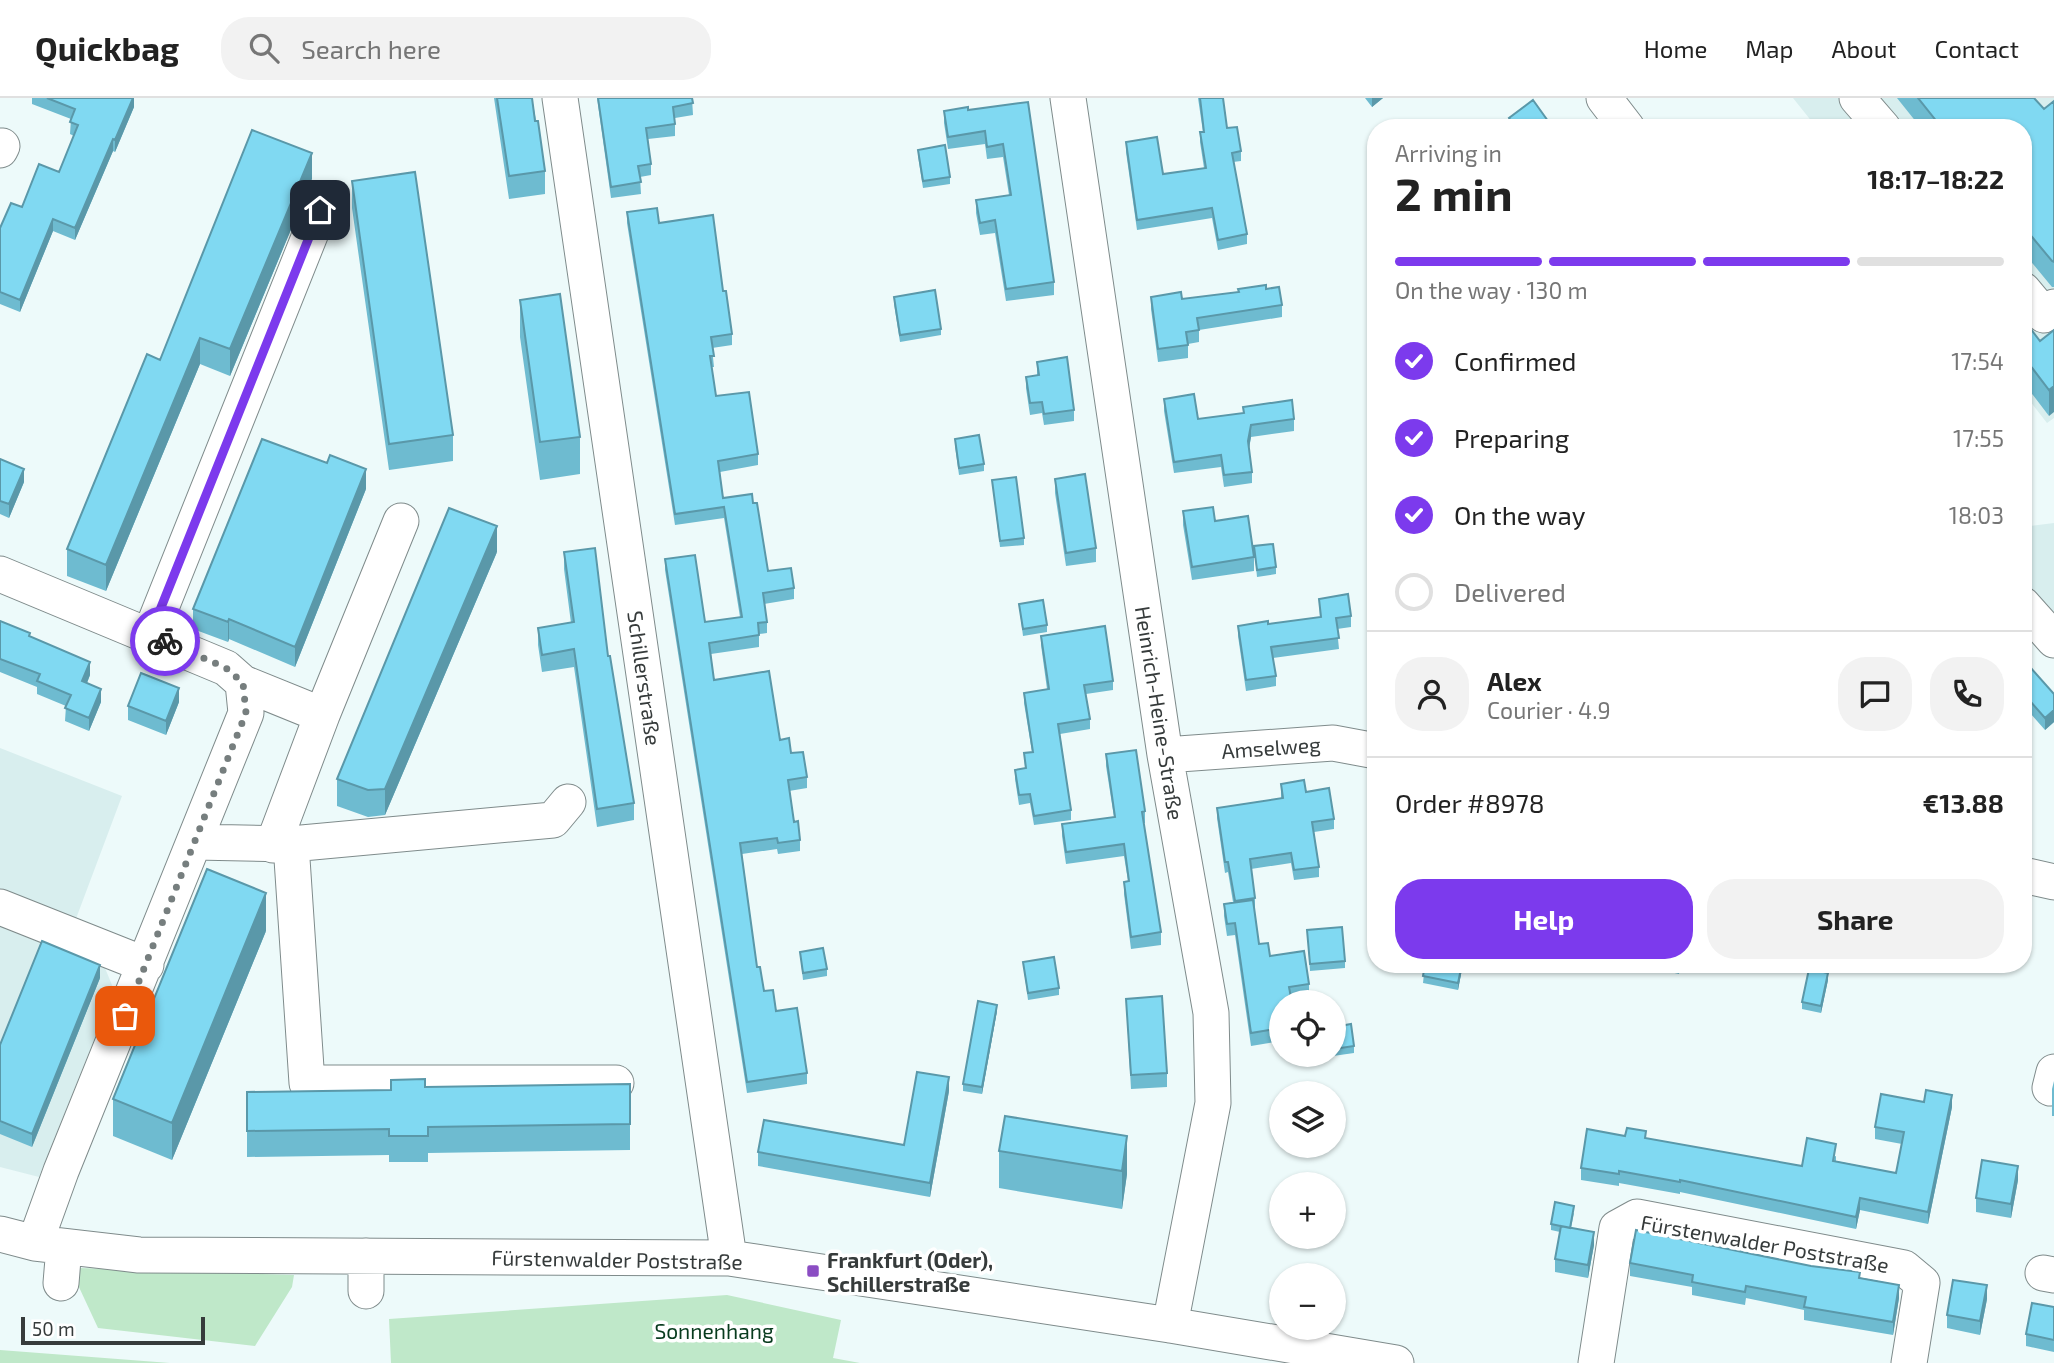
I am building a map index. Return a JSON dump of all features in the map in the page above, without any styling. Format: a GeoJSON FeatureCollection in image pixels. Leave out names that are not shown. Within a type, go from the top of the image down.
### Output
{"type":"FeatureCollection","features":[{"type":"Feature","properties":{"kind":"street","name":"Schillerstraße"},"geometry":{"type":"LineString","coordinates":[[560,98],[729,1258]]}},
{"type":"Feature","properties":{"kind":"street","name":"Heinrich-Heine-Straße"},"geometry":{"type":"LineString","coordinates":[[1068,98],[1165,755],[1211,1013],[1213,1103],[1170,1325]]}},
{"type":"Feature","properties":{"kind":"street"},"geometry":{"type":"LineString","coordinates":[[1604,98],[1620,119]]}},
{"type":"Feature","properties":{"kind":"street"},"geometry":{"type":"LineString","coordinates":[[1857,98],[1874,119]]}},
{"type":"Feature","properties":{"kind":"street"},"geometry":{"type":"LineString","coordinates":[[150,635],[320,210]]}},
{"type":"Feature","properties":{"kind":"street"},"geometry":{"type":"LineString","coordinates":[[2032,301],[2044,315],[2054,307]]}},
{"type":"Feature","properties":{"kind":"street"},"geometry":{"type":"LineString","coordinates":[[401,521],[322,715],[282,844],[307,1083],[617,1083]]}},
{"type":"Feature","properties":{"kind":"street"},"geometry":{"type":"LineString","coordinates":[[0,573],[226,668],[243,683],[322,715]]}},
{"type":"Feature","properties":{"kind":"street"},"geometry":{"type":"LineString","coordinates":[[2032,616],[2054,640]]}},
{"type":"Feature","properties":{"kind":"street"},"geometry":{"type":"LineString","coordinates":[[61,1283],[49,1245],[61,1171],[246,713],[243,683]]}},
{"type":"Feature","properties":{"kind":"street","name":"Amselweg"},"geometry":{"type":"LineString","coordinates":[[1165,755],[1333,743],[1367,749]]}},
{"type":"Feature","properties":{"kind":"street"},"geometry":{"type":"LineString","coordinates":[[195,842],[282,844],[553,820],[568,802]]}},
{"type":"Feature","properties":{"kind":"street"},"geometry":{"type":"LineString","coordinates":[[2032,877],[2054,881]]}},
{"type":"Feature","properties":{"kind":"street"},"geometry":{"type":"LineString","coordinates":[[0,907],[146,965]]}},
{"type":"Feature","properties":{"kind":"street","name":"Fürstenwalder Poststraße"},"geometry":{"type":"LineString","coordinates":[[1595,1363],[1617,1228],[1637,1217],[1904,1268],[1922,1283],[1909,1363]]}},
{"type":"Feature","properties":{"kind":"street","name":"Fürstenwalder Poststraße"},"geometry":{"type":"LineString","coordinates":[[0,1234],[49,1245],[139,1255],[729,1258],[1170,1325],[1396,1363]]}},
{"type":"Feature","properties":{"kind":"street"},"geometry":{"type":"LineString","coordinates":[[366,1256],[366,1291]]}},
{"type":"Feature","properties":{"kind":"shaded area"},"geometry":{"type":"Polygon","coordinates":[[[1793,98],[2054,98],[2054,418],[2047,423],[2032,404],[2032,119],[1810,119],[1793,98]]]}},
{"type":"Feature","properties":{"kind":"shaded area"},"geometry":{"type":"Polygon","coordinates":[[[2054,523],[2054,614],[2032,590],[2032,526],[2054,523]]]}},
{"type":"Feature","properties":{"kind":"shaded area"},"geometry":{"type":"Polygon","coordinates":[[[0,748],[122,796],[74,924],[16,901],[5,929],[105,968],[114,990],[39,1177],[0,1167],[0,748]]]}},
{"type":"Feature","properties":{"kind":"green space"},"geometry":{"type":"Polygon","coordinates":[[[80,1268],[294,1275],[292,1287],[255,1346],[98,1328],[78,1285],[80,1268]]]}},
{"type":"Feature","properties":{"kind":"green space","name":"Sonnenhang"},"geometry":{"type":"Polygon","coordinates":[[[727,1295],[841,1320],[833,1358],[860,1363],[391,1363],[389,1319],[727,1295]]]}},
{"type":"Feature","properties":{"kind":"green space"},"geometry":{"type":"Polygon","coordinates":[[[0,1350],[170,1363],[0,1363],[0,1350]]]}},
{"type":"Feature","properties":{"kind":"building"},"geometry":{"type":"Polygon","coordinates":[[[47,98],[133,98],[75,228],[53,219],[20,300],[0,292],[0,228],[11,203],[22,207],[39,164],[59,172],[78,125],[70,122],[75,109],[47,98]]]}},
{"type":"Feature","properties":{"kind":"building"},"geometry":{"type":"Polygon","coordinates":[[[497,98],[532,98],[545,171],[509,176],[497,98]]]}},
{"type":"Feature","properties":{"kind":"building"},"geometry":{"type":"Polygon","coordinates":[[[598,98],[692,98],[693,103],[673,107],[675,124],[646,128],[651,164],[638,166],[641,182],[611,187],[598,98]]]}},
{"type":"Feature","properties":{"kind":"building"},"geometry":{"type":"Polygon","coordinates":[[[1200,98],[1223,98],[1227,128],[1237,127],[1241,151],[1232,153],[1247,234],[1218,240],[1212,208],[1137,220],[1126,142],[1157,137],[1163,174],[1206,168],[1200,132],[1204,132],[1200,98]]]}},
{"type":"Feature","properties":{"kind":"building"},"geometry":{"type":"Polygon","coordinates":[[[1918,98],[2034,98],[2044,109],[2054,101],[2054,262],[2032,237],[2032,119],[1935,119],[1918,98]]]}},
{"type":"Feature","properties":{"kind":"building"},"geometry":{"type":"Polygon","coordinates":[[[1533,100],[1547,119],[1510,119],[1533,100]]]}},
{"type":"Feature","properties":{"kind":"building"},"geometry":{"type":"Polygon","coordinates":[[[1028,102],[1054,282],[1006,289],[995,220],[980,223],[976,200],[1011,195],[1003,144],[987,147],[985,131],[948,137],[944,111],[1028,102]]]}},
{"type":"Feature","properties":{"kind":"building"},"geometry":{"type":"Polygon","coordinates":[[[252,130],[312,153],[230,349],[200,338],[106,565],[67,549],[147,354],[160,360],[252,130]]]}},
{"type":"Feature","properties":{"kind":"building"},"geometry":{"type":"Polygon","coordinates":[[[945,145],[950,177],[923,181],[918,150],[945,145]]]}},
{"type":"Feature","properties":{"kind":"building"},"geometry":{"type":"Polygon","coordinates":[[[415,172],[453,435],[389,444],[352,181],[415,172]]]}},
{"type":"Feature","properties":{"kind":"building"},"geometry":{"type":"Polygon","coordinates":[[[657,208],[659,223],[713,215],[723,291],[726,291],[732,334],[711,337],[714,356],[710,356],[716,396],[749,392],[758,454],[718,461],[723,498],[752,494],[753,503],[757,503],[768,571],[791,568],[794,588],[763,593],[767,622],[758,623],[759,635],[709,643],[714,680],[769,671],[780,740],[789,738],[791,753],[803,752],[807,777],[788,780],[794,822],[798,821],[800,840],[778,843],[777,838],[740,843],[757,967],[760,967],[764,991],[773,990],[776,1011],[797,1008],[807,1073],[747,1082],[665,559],[695,555],[705,622],[742,617],[724,507],[675,514],[627,212],[657,208]]]}},
{"type":"Feature","properties":{"kind":"building"},"geometry":{"type":"Polygon","coordinates":[[[1266,285],[1266,289],[1279,287],[1282,305],[1197,318],[1199,330],[1186,332],[1188,345],[1158,349],[1151,297],[1181,292],[1182,299],[1239,292],[1238,289],[1266,285]]]}},
{"type":"Feature","properties":{"kind":"building"},"geometry":{"type":"Polygon","coordinates":[[[935,290],[941,329],[900,335],[894,297],[935,290]]]}},
{"type":"Feature","properties":{"kind":"building"},"geometry":{"type":"Polygon","coordinates":[[[560,294],[580,437],[540,442],[520,300],[560,294]]]}},
{"type":"Feature","properties":{"kind":"building"},"geometry":{"type":"Polygon","coordinates":[[[2054,330],[2054,386],[2049,390],[2032,368],[2032,331],[2040,341],[2054,330]]]}},
{"type":"Feature","properties":{"kind":"building"},"geometry":{"type":"Polygon","coordinates":[[[1067,357],[1074,410],[1044,414],[1042,402],[1030,403],[1026,377],[1039,375],[1037,362],[1067,357]]]}},
{"type":"Feature","properties":{"kind":"building"},"geometry":{"type":"Polygon","coordinates":[[[1194,394],[1198,419],[1244,413],[1243,407],[1292,400],[1294,419],[1251,425],[1248,441],[1252,472],[1224,475],[1221,455],[1174,462],[1164,399],[1194,394]]]}},
{"type":"Feature","properties":{"kind":"building"},"geometry":{"type":"Polygon","coordinates":[[[979,435],[984,464],[959,468],[955,439],[979,435]]]}},
{"type":"Feature","properties":{"kind":"building"},"geometry":{"type":"Polygon","coordinates":[[[262,439],[327,463],[330,455],[366,469],[295,647],[229,619],[228,622],[193,609],[262,439]]]}},
{"type":"Feature","properties":{"kind":"building"},"geometry":{"type":"Polygon","coordinates":[[[0,459],[24,469],[9,504],[0,501],[0,459]]]}},
{"type":"Feature","properties":{"kind":"building"},"geometry":{"type":"Polygon","coordinates":[[[1085,474],[1096,548],[1066,553],[1055,479],[1085,474]]]}},
{"type":"Feature","properties":{"kind":"building"},"geometry":{"type":"Polygon","coordinates":[[[1016,477],[1024,538],[1000,541],[992,480],[1016,477]]]}},
{"type":"Feature","properties":{"kind":"building"},"geometry":{"type":"Polygon","coordinates":[[[1213,507],[1215,521],[1248,516],[1254,557],[1192,567],[1183,511],[1213,507]]]}},
{"type":"Feature","properties":{"kind":"building"},"geometry":{"type":"Polygon","coordinates":[[[449,508],[497,526],[385,789],[368,790],[337,779],[449,508]]]}},
{"type":"Feature","properties":{"kind":"building"},"geometry":{"type":"Polygon","coordinates":[[[1273,544],[1276,567],[1257,570],[1254,546],[1273,544]]]}},
{"type":"Feature","properties":{"kind":"building"},"geometry":{"type":"Polygon","coordinates":[[[595,548],[608,656],[634,803],[597,809],[574,649],[542,655],[538,628],[574,622],[564,552],[595,548]]]}},
{"type":"Feature","properties":{"kind":"building"},"geometry":{"type":"Polygon","coordinates":[[[1348,594],[1351,616],[1336,618],[1339,638],[1271,647],[1276,676],[1246,680],[1238,626],[1321,617],[1319,599],[1348,594]]]}},
{"type":"Feature","properties":{"kind":"building"},"geometry":{"type":"Polygon","coordinates":[[[1043,600],[1047,625],[1023,629],[1019,604],[1043,600]]]}},
{"type":"Feature","properties":{"kind":"building"},"geometry":{"type":"Polygon","coordinates":[[[0,621],[90,662],[82,681],[101,689],[89,718],[65,708],[71,695],[37,681],[40,674],[0,659],[0,621]]]}},
{"type":"Feature","properties":{"kind":"building"},"geometry":{"type":"Polygon","coordinates":[[[1105,626],[1113,681],[1084,685],[1090,719],[1058,724],[1071,810],[1034,816],[1030,794],[1019,795],[1015,770],[1026,768],[1024,753],[1033,752],[1024,693],[1049,689],[1041,636],[1105,626]]]}},
{"type":"Feature","properties":{"kind":"building"},"geometry":{"type":"Polygon","coordinates":[[[2032,669],[2054,694],[2054,710],[2045,718],[2032,703],[2032,669]]]}},
{"type":"Feature","properties":{"kind":"building"},"geometry":{"type":"Polygon","coordinates":[[[141,673],[179,688],[166,721],[128,706],[141,673]]]}},
{"type":"Feature","properties":{"kind":"building"},"geometry":{"type":"Polygon","coordinates":[[[1136,750],[1145,811],[1142,812],[1161,932],[1131,937],[1124,882],[1129,881],[1124,844],[1066,852],[1062,824],[1115,817],[1106,754],[1136,750]]]}},
{"type":"Feature","properties":{"kind":"building"},"geometry":{"type":"Polygon","coordinates":[[[1304,780],[1306,792],[1329,788],[1334,819],[1312,822],[1319,867],[1294,870],[1291,853],[1250,859],[1255,898],[1235,901],[1228,862],[1225,862],[1217,808],[1283,798],[1281,784],[1304,780]]]}},
{"type":"Feature","properties":{"kind":"building"},"geometry":{"type":"Polygon","coordinates":[[[207,869],[266,893],[172,1123],[113,1099],[207,869]]]}},
{"type":"Feature","properties":{"kind":"building"},"geometry":{"type":"Polygon","coordinates":[[[1253,900],[1259,944],[1268,943],[1270,956],[1304,951],[1309,984],[1289,987],[1290,990],[1269,990],[1269,1030],[1251,1033],[1235,923],[1227,924],[1224,904],[1253,900]]]}},
{"type":"Feature","properties":{"kind":"building"},"geometry":{"type":"Polygon","coordinates":[[[1342,927],[1345,961],[1310,964],[1307,930],[1342,927]]]}},
{"type":"Feature","properties":{"kind":"building"},"geometry":{"type":"Polygon","coordinates":[[[42,941],[100,965],[32,1134],[0,1121],[0,1045],[42,941]]]}},
{"type":"Feature","properties":{"kind":"building"},"geometry":{"type":"Polygon","coordinates":[[[823,948],[827,969],[803,973],[800,952],[823,948]]]}},
{"type":"Feature","properties":{"kind":"building"},"geometry":{"type":"Polygon","coordinates":[[[1054,957],[1059,988],[1028,993],[1023,962],[1054,957]]]}},
{"type":"Feature","properties":{"kind":"building"},"geometry":{"type":"Polygon","coordinates":[[[1424,973],[1460,973],[1458,983],[1423,976],[1424,973]]]}},
{"type":"Feature","properties":{"kind":"building"},"geometry":{"type":"Polygon","coordinates":[[[1808,973],[1828,973],[1821,1006],[1802,1002],[1808,973]]]}},
{"type":"Feature","properties":{"kind":"building"},"geometry":{"type":"Polygon","coordinates":[[[1162,996],[1167,1073],[1131,1075],[1126,999],[1162,996]]]}},
{"type":"Feature","properties":{"kind":"building"},"geometry":{"type":"Polygon","coordinates":[[[978,1001],[997,1005],[982,1087],[963,1084],[978,1001]]]}},
{"type":"Feature","properties":{"kind":"building"},"geometry":{"type":"Polygon","coordinates":[[[1351,1024],[1354,1046],[1346,1047],[1346,1025],[1351,1024]]]}},
{"type":"Feature","properties":{"kind":"building"},"geometry":{"type":"Polygon","coordinates":[[[917,1072],[949,1077],[930,1183],[758,1152],[764,1120],[904,1145],[917,1072]]]}},
{"type":"Feature","properties":{"kind":"building"},"geometry":{"type":"Polygon","coordinates":[[[425,1079],[425,1087],[630,1084],[630,1124],[428,1127],[428,1136],[389,1136],[389,1129],[247,1131],[247,1092],[391,1090],[391,1080],[425,1079]]]}},
{"type":"Feature","properties":{"kind":"building"},"geometry":{"type":"Polygon","coordinates":[[[1926,1090],[1952,1095],[1928,1212],[1860,1198],[1856,1217],[1680,1180],[1581,1168],[1587,1129],[1625,1136],[1627,1128],[1646,1131],[1645,1138],[1802,1166],[1807,1138],[1836,1144],[1833,1161],[1896,1173],[1904,1132],[1875,1127],[1881,1094],[1924,1102],[1926,1090]]]}},
{"type":"Feature","properties":{"kind":"building"},"geometry":{"type":"Polygon","coordinates":[[[1005,1116],[1127,1136],[1122,1171],[999,1151],[1005,1116]]]}},
{"type":"Feature","properties":{"kind":"building"},"geometry":{"type":"Polygon","coordinates":[[[1982,1160],[2018,1166],[2011,1204],[1976,1198],[1982,1160]]]}},
{"type":"Feature","properties":{"kind":"building"},"geometry":{"type":"Polygon","coordinates":[[[1555,1202],[1574,1206],[1570,1228],[1551,1224],[1555,1202]]]}},
{"type":"Feature","properties":{"kind":"building"},"geometry":{"type":"Polygon","coordinates":[[[1561,1226],[1594,1232],[1588,1265],[1555,1259],[1561,1226]]]}},
{"type":"Feature","properties":{"kind":"building"},"geometry":{"type":"Polygon","coordinates":[[[1636,1230],[1811,1266],[1860,1272],[1859,1278],[1899,1285],[1893,1322],[1804,1307],[1806,1297],[1746,1286],[1745,1292],[1692,1282],[1693,1275],[1630,1263],[1636,1230]]]}},
{"type":"Feature","properties":{"kind":"building"},"geometry":{"type":"Polygon","coordinates":[[[1953,1280],[1987,1285],[1980,1321],[1947,1315],[1953,1280]]]}},
{"type":"Feature","properties":{"kind":"building"},"geometry":{"type":"Polygon","coordinates":[[[2032,1303],[2054,1307],[2054,1340],[2026,1334],[2032,1303]]]}},
{"type":"Feature","properties":{"kind":"way so far"},"geometry":{"type":"LineString","coordinates":[[125,1016],[246,713],[243,683],[226,668],[165,641]]}},
{"type":"Feature","properties":{"kind":"place","name":"Frankfurt (Oder), Schillerstraße"},"geometry":{"type":"Point","coordinates":[813,1271]}},
{"type":"Feature","properties":{"kind":"route"},"geometry":{"type":"LineString","coordinates":[[165,641],[150,635],[320,210]]}}]}
